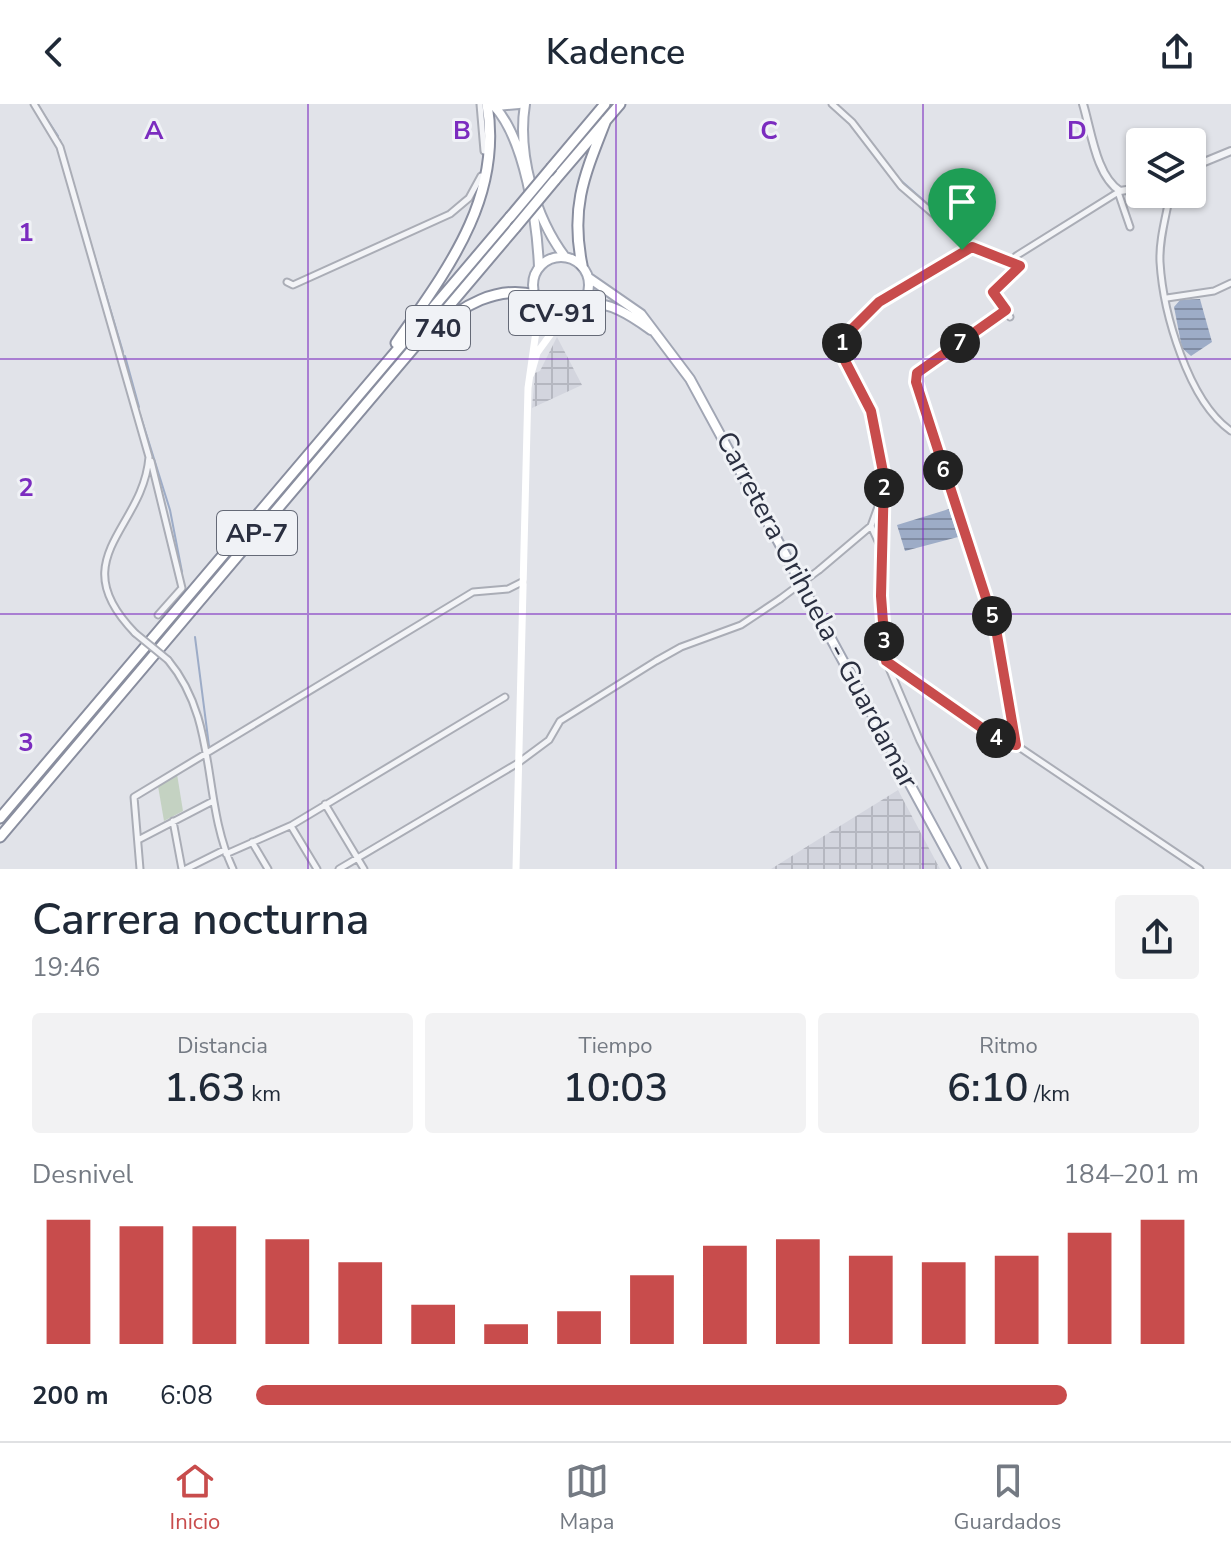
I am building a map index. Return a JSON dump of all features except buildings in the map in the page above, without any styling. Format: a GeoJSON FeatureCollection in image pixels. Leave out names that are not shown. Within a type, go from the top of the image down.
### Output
{"type":"FeatureCollection","features":[{"type":"Feature","properties":{"kind":"highway","name":"AP-7"},"geometry":{"type":"LineString","coordinates":[[0,818],[605,104]]}},
{"type":"Feature","properties":{"kind":"highway","name":"AP-7"},"geometry":{"type":"LineString","coordinates":[[0,837],[620,104]]}},
{"type":"Feature","properties":{"kind":"highway"},"geometry":{"type":"LineString","coordinates":[[378,373],[441,278],[479,208],[490,164],[485,105]]}},
{"type":"Feature","properties":{"kind":"highway"},"geometry":{"type":"LineString","coordinates":[[582,265],[576,236],[577,200],[606,120]]}},
{"type":"Feature","properties":{"kind":"highway","name":"740"},"geometry":{"type":"LineString","coordinates":[[364,407],[451,316],[489,296],[512,292],[537,299]]}},
{"type":"Feature","properties":{"kind":"main road"},"geometry":{"type":"LineString","coordinates":[[485,105],[509,108],[519,104]]}},
{"type":"Feature","properties":{"kind":"main road","name":"CV-91"},"geometry":{"type":"LineString","coordinates":[[525,104],[523,131],[533,186],[546,226],[565,257]]}},
{"type":"Feature","properties":{"kind":"main road","name":"CV-91"},"geometry":{"type":"LineString","coordinates":[[485,105],[506,122],[520,160],[534,219],[539,267],[535,276],[537,299],[556,313],[566,313],[583,303],[589,292],[589,278],[582,265],[565,257],[556,257],[539,267]]}},
{"type":"Feature","properties":{"kind":"main road","name":"Carretera Orihuela - Guardamar"},"geometry":{"type":"LineString","coordinates":[[589,278],[641,314],[674,353],[719,429],[956,869]]}},
{"type":"Feature","properties":{"kind":"main road"},"geometry":{"type":"LineString","coordinates":[[516,869],[528,388],[537,299]]}},
{"type":"Feature","properties":{"kind":"main road","name":"Carretera Orihuela - Guardamar"},"geometry":{"type":"LineString","coordinates":[[583,303],[606,304],[628,315],[654,333],[674,353]]}},
{"type":"Feature","properties":{"kind":"main road"},"geometry":{"type":"LineString","coordinates":[[528,388],[537,353],[566,313]]}},
{"type":"Feature","properties":{"kind":"street"},"geometry":{"type":"LineString","coordinates":[[34,104],[60,147],[149,457],[182,588],[158,615]]}},
{"type":"Feature","properties":{"kind":"street"},"geometry":{"type":"LineString","coordinates":[[832,104],[852,122],[901,186],[972,247],[1020,266],[993,292],[1010,317]]}},
{"type":"Feature","properties":{"kind":"street"},"geometry":{"type":"LineString","coordinates":[[1083,104],[1105,175],[1119,192],[1130,227]]}},
{"type":"Feature","properties":{"kind":"street"},"geometry":{"type":"LineString","coordinates":[[287,282],[293,285],[459,209],[474,191],[483,170],[485,105]]}},
{"type":"Feature","properties":{"kind":"street"},"geometry":{"type":"LineString","coordinates":[[1206,161],[1231,151]]}},
{"type":"Feature","properties":{"kind":"street"},"geometry":{"type":"LineString","coordinates":[[1012,263],[1016,256],[1119,192],[1126,191]]}},
{"type":"Feature","properties":{"kind":"street"},"geometry":{"type":"LineString","coordinates":[[1167,208],[1160,241],[1160,264],[1176,352],[1219,423],[1231,431]]}},
{"type":"Feature","properties":{"kind":"street"},"geometry":{"type":"LineString","coordinates":[[972,247],[879,302],[860,318],[842,343],[843,359],[871,411],[884,490],[881,596],[886,661],[920,741],[984,869]]}},
{"type":"Feature","properties":{"kind":"street"},"geometry":{"type":"LineString","coordinates":[[1167,298],[1214,291],[1231,283]]}},
{"type":"Feature","properties":{"kind":"street"},"geometry":{"type":"LineString","coordinates":[[1006,310],[917,373],[916,382],[996,629],[1016,745]]}},
{"type":"Feature","properties":{"kind":"street"},"geometry":{"type":"LineString","coordinates":[[149,457],[140,496],[112,540],[104,564],[104,580],[113,607],[135,633],[168,660],[184,679],[199,710],[213,801],[225,852],[233,869]]}},
{"type":"Feature","properties":{"kind":"street"},"geometry":{"type":"LineString","coordinates":[[339,869],[518,763],[544,745],[556,725],[572,713],[681,647],[741,625],[780,599],[871,526],[884,490]]}},
{"type":"Feature","properties":{"kind":"street"},"geometry":{"type":"LineString","coordinates":[[871,526],[882,550]]}},
{"type":"Feature","properties":{"kind":"street"},"geometry":{"type":"LineString","coordinates":[[140,869],[134,797],[473,592],[508,589],[522,582]]}},
{"type":"Feature","properties":{"kind":"street"},"geometry":{"type":"LineString","coordinates":[[886,661],[1002,742],[1016,745],[1200,869]]}},
{"type":"Feature","properties":{"kind":"street"},"geometry":{"type":"LineString","coordinates":[[173,821],[184,869],[291,826],[505,697]]}},
{"type":"Feature","properties":{"kind":"street"},"geometry":{"type":"LineString","coordinates":[[138,840],[213,801]]}},
{"type":"Feature","properties":{"kind":"street"},"geometry":{"type":"LineString","coordinates":[[325,804],[364,869]]}},
{"type":"Feature","properties":{"kind":"street"},"geometry":{"type":"LineString","coordinates":[[291,826],[317,869]]}},
{"type":"Feature","properties":{"kind":"street"},"geometry":{"type":"LineString","coordinates":[[252,842],[268,869]]}},
{"type":"Feature","properties":{"kind":"shaded area"},"geometry":{"type":"Polygon","coordinates":[[[557,337],[582,385],[532,408],[535,373],[540,371],[557,337]]]}},
{"type":"Feature","properties":{"kind":"shaded area"},"geometry":{"type":"Polygon","coordinates":[[[898,790],[940,869],[771,869],[819,839],[898,790]]]}},
{"type":"Feature","properties":{"kind":"green space"},"geometry":{"type":"Polygon","coordinates":[[[177,774],[183,811],[164,821],[158,786],[177,774]]]}},
{"type":"Feature","properties":{"kind":"water"},"geometry":{"type":"Polygon","coordinates":[[[1200,299],[1212,342],[1191,356],[1182,348],[1174,307],[1180,300],[1200,299]]]}},
{"type":"Feature","properties":{"kind":"water"},"geometry":{"type":"Polygon","coordinates":[[[949,509],[958,537],[905,551],[897,525],[949,509]]]}},
{"type":"Feature","properties":{"kind":"waterway"},"geometry":{"type":"LineString","coordinates":[[37,104],[58,136]]}},
{"type":"Feature","properties":{"kind":"waterway"},"geometry":{"type":"LineString","coordinates":[[836,104],[850,117]]}},
{"type":"Feature","properties":{"kind":"waterway"},"geometry":{"type":"LineString","coordinates":[[855,121],[898,178],[970,241]]}},
{"type":"Feature","properties":{"kind":"waterway"},"geometry":{"type":"LineString","coordinates":[[60,140],[123,352]]}},
{"type":"Feature","properties":{"kind":"waterway"},"geometry":{"type":"LineString","coordinates":[[125,356],[139,407]]}},
{"type":"Feature","properties":{"kind":"waterway"},"geometry":{"type":"LineString","coordinates":[[140,414],[170,510],[182,572]]}},
{"type":"Feature","properties":{"kind":"waterway"},"geometry":{"type":"LineString","coordinates":[[195,637],[209,746]]}},
{"type":"Feature","properties":{"kind":"route"},"geometry":{"type":"LineString","coordinates":[[972,247],[1020,266],[1010,279],[993,292],[1006,310],[917,373],[916,382],[996,629],[1016,745],[1002,742],[886,661],[881,596],[884,477],[871,411],[841,353],[842,343],[860,318],[879,302],[962,250],[972,247]]}}]}
